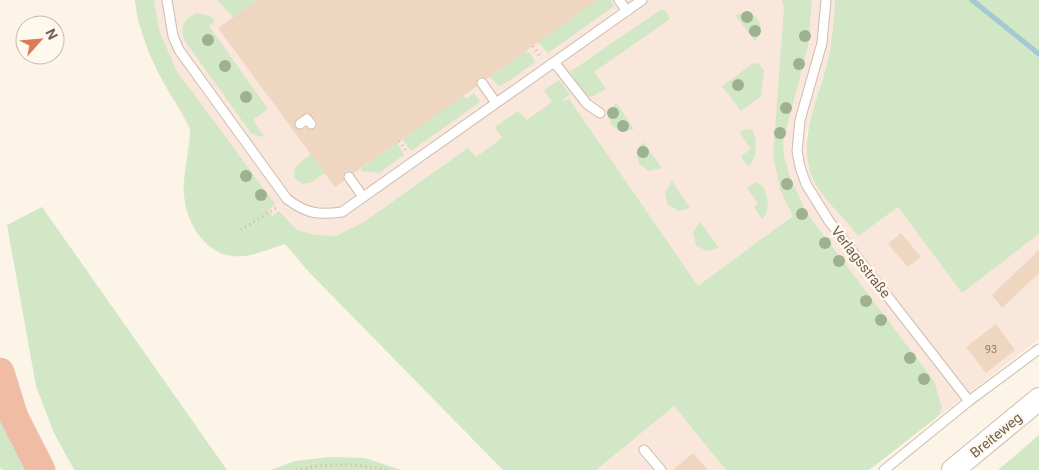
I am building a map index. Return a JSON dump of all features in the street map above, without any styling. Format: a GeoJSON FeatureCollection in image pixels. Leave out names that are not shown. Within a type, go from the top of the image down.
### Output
{"type":"FeatureCollection","features":[{"type":"Feature","properties":{"kind":"highway"},"geometry":{"type":"LineString","coordinates":[[0,372],[14,417],[41,470]]}},
{"type":"Feature","properties":{"kind":"street","name":"Breiteweg"},"geometry":{"type":"LineString","coordinates":[[953,470],[1039,399]]}},
{"type":"Feature","properties":{"kind":"lane"},"geometry":{"type":"LineString","coordinates":[[167,0],[173,36],[179,50],[287,199],[300,208],[320,215],[342,212],[642,0]]}},
{"type":"Feature","properties":{"kind":"lane"},"geometry":{"type":"LineString","coordinates":[[619,0],[627,11]]}},
{"type":"Feature","properties":{"kind":"lane","name":"Verlagsstraße"},"geometry":{"type":"LineString","coordinates":[[826,0],[822,43],[800,120],[797,151],[806,184],[829,221],[969,401]]}},
{"type":"Feature","properties":{"kind":"lane"},"geometry":{"type":"LineString","coordinates":[[554,62],[587,104],[600,113]]}},
{"type":"Feature","properties":{"kind":"lane"},"geometry":{"type":"LineString","coordinates":[[482,83],[496,103]]}},
{"type":"Feature","properties":{"kind":"lane"},"geometry":{"type":"LineString","coordinates":[[300,124],[307,119],[311,124]]}},
{"type":"Feature","properties":{"kind":"lane"},"geometry":{"type":"LineString","coordinates":[[349,177],[363,197]]}},
{"type":"Feature","properties":{"kind":"lane"},"geometry":{"type":"LineString","coordinates":[[884,470],[969,401],[1039,349]]}},
{"type":"Feature","properties":{"kind":"lane"},"geometry":{"type":"LineString","coordinates":[[644,450],[661,470]]}},
{"type":"Feature","properties":{"kind":"path"},"geometry":{"type":"LineString","coordinates":[[242,230],[270,213],[287,199]]}},
{"type":"Feature","properties":{"kind":"path"},"geometry":{"type":"LineString","coordinates":[[296,470],[335,463],[365,465],[387,470]]}},
{"type":"Feature","properties":{"kind":"shaded area"},"geometry":{"type":"Polygon","coordinates":[[[135,0],[835,0],[834,31],[826,67],[805,138],[898,207],[962,292],[1039,234],[1039,339],[869,470],[503,470],[310,273],[285,244],[244,256],[222,255],[208,246],[196,231],[186,211],[183,187],[190,130],[149,53],[137,19],[135,0]]]}},
{"type":"Feature","properties":{"kind":"green space"},"geometry":{"type":"Polygon","coordinates":[[[135,0],[154,0],[159,30],[176,70],[275,204],[268,210],[272,216],[279,211],[297,230],[314,235],[336,236],[364,222],[468,148],[476,157],[502,138],[495,127],[518,111],[527,120],[552,102],[544,90],[559,80],[570,94],[562,101],[569,99],[698,286],[793,216],[780,189],[773,155],[784,8],[782,0],[812,0],[808,46],[783,142],[784,157],[790,177],[806,212],[934,381],[942,408],[937,417],[869,470],[726,470],[674,406],[596,470],[503,470],[310,273],[285,244],[250,255],[231,256],[219,252],[199,236],[187,212],[184,198],[184,179],[190,128],[152,59],[143,36],[135,0]]]}},
{"type":"Feature","properties":{"kind":"green space"},"geometry":{"type":"Polygon","coordinates":[[[217,0],[257,0],[233,17],[217,0]]]}},
{"type":"Feature","properties":{"kind":"green space"},"geometry":{"type":"Polygon","coordinates":[[[597,0],[611,0],[614,6],[548,53],[538,42],[597,0]]]}},
{"type":"Feature","properties":{"kind":"green space"},"geometry":{"type":"Polygon","coordinates":[[[835,0],[1039,0],[1039,234],[962,293],[898,207],[858,236],[821,193],[813,179],[807,151],[807,137],[830,51],[835,0]]]}},
{"type":"Feature","properties":{"kind":"green space"},"geometry":{"type":"Polygon","coordinates":[[[660,10],[665,10],[670,19],[594,72],[606,89],[591,97],[583,92],[570,72],[660,10]]]}},
{"type":"Feature","properties":{"kind":"green space"},"geometry":{"type":"Polygon","coordinates":[[[747,12],[756,17],[760,24],[760,32],[755,41],[735,15],[747,12]]]}},
{"type":"Feature","properties":{"kind":"green space"},"geometry":{"type":"Polygon","coordinates":[[[197,13],[210,16],[215,21],[209,26],[268,109],[253,120],[264,136],[261,137],[251,133],[185,41],[183,36],[184,24],[197,13]]]}},
{"type":"Feature","properties":{"kind":"green space"},"geometry":{"type":"Polygon","coordinates":[[[525,52],[530,53],[535,62],[503,85],[499,86],[490,77],[525,52]]]}},
{"type":"Feature","properties":{"kind":"green space"},"geometry":{"type":"Polygon","coordinates":[[[759,63],[764,71],[761,96],[741,111],[722,86],[752,64],[759,63]]]}},
{"type":"Feature","properties":{"kind":"green space"},"geometry":{"type":"Polygon","coordinates":[[[474,93],[480,102],[411,151],[402,139],[463,95],[466,99],[474,93]]]}},
{"type":"Feature","properties":{"kind":"green space"},"geometry":{"type":"Polygon","coordinates":[[[616,102],[634,129],[622,132],[611,125],[609,113],[616,102]]]}},
{"type":"Feature","properties":{"kind":"green space"},"geometry":{"type":"Polygon","coordinates":[[[745,129],[752,130],[756,144],[755,155],[748,167],[741,156],[751,149],[740,133],[745,129]]]}},
{"type":"Feature","properties":{"kind":"green space"},"geometry":{"type":"Polygon","coordinates":[[[397,142],[404,155],[379,173],[361,171],[361,169],[397,142]]]}},
{"type":"Feature","properties":{"kind":"green space"},"geometry":{"type":"Polygon","coordinates":[[[643,142],[662,168],[649,171],[639,164],[636,152],[643,142]]]}},
{"type":"Feature","properties":{"kind":"green space"},"geometry":{"type":"Polygon","coordinates":[[[312,153],[326,172],[312,182],[302,184],[294,177],[295,167],[312,153]]]}},
{"type":"Feature","properties":{"kind":"green space"},"geometry":{"type":"Polygon","coordinates":[[[672,181],[690,208],[678,211],[667,204],[665,192],[672,181]]]}},
{"type":"Feature","properties":{"kind":"green space"},"geometry":{"type":"Polygon","coordinates":[[[756,182],[763,186],[767,198],[768,207],[762,219],[754,207],[758,204],[747,188],[756,182]]]}},
{"type":"Feature","properties":{"kind":"green space"},"geometry":{"type":"Polygon","coordinates":[[[42,207],[227,470],[75,470],[72,466],[54,433],[36,386],[7,225],[42,207]]]}},
{"type":"Feature","properties":{"kind":"green space"},"geometry":{"type":"Polygon","coordinates":[[[700,222],[719,248],[706,251],[696,245],[693,232],[700,222]]]}},
{"type":"Feature","properties":{"kind":"green space"},"geometry":{"type":"Polygon","coordinates":[[[0,418],[25,470],[3,470],[0,468],[0,418]]]}},
{"type":"Feature","properties":{"kind":"green space"},"geometry":{"type":"Polygon","coordinates":[[[1039,435],[1039,470],[998,470],[1039,435]]]}},
{"type":"Feature","properties":{"kind":"green space"},"geometry":{"type":"Polygon","coordinates":[[[329,457],[365,458],[401,470],[271,470],[295,461],[329,457]]]}},
{"type":"Feature","properties":{"kind":"building"},"geometry":{"type":"Polygon","coordinates":[[[257,0],[597,0],[487,79],[478,78],[477,86],[354,173],[345,172],[344,181],[335,187],[218,28],[257,0]],[[307,113],[295,121],[294,125],[297,129],[306,128],[311,130],[317,127],[316,120],[307,113]]]}},
{"type":"Feature","properties":{"kind":"building"},"geometry":{"type":"Polygon","coordinates":[[[901,233],[921,257],[908,267],[888,244],[901,233]]]}},
{"type":"Feature","properties":{"kind":"building"},"geometry":{"type":"Polygon","coordinates":[[[1039,250],[1039,273],[1002,308],[992,295],[1039,250]]]}},
{"type":"Feature","properties":{"kind":"building"},"geometry":{"type":"Polygon","coordinates":[[[996,324],[1015,350],[986,373],[966,347],[996,324]]]}},
{"type":"Feature","properties":{"kind":"building"},"geometry":{"type":"Polygon","coordinates":[[[693,453],[708,470],[673,470],[693,453]]]}},
{"type":"Feature","properties":{"kind":"waterway"},"geometry":{"type":"LineString","coordinates":[[972,0],[1039,54]]}}]}
